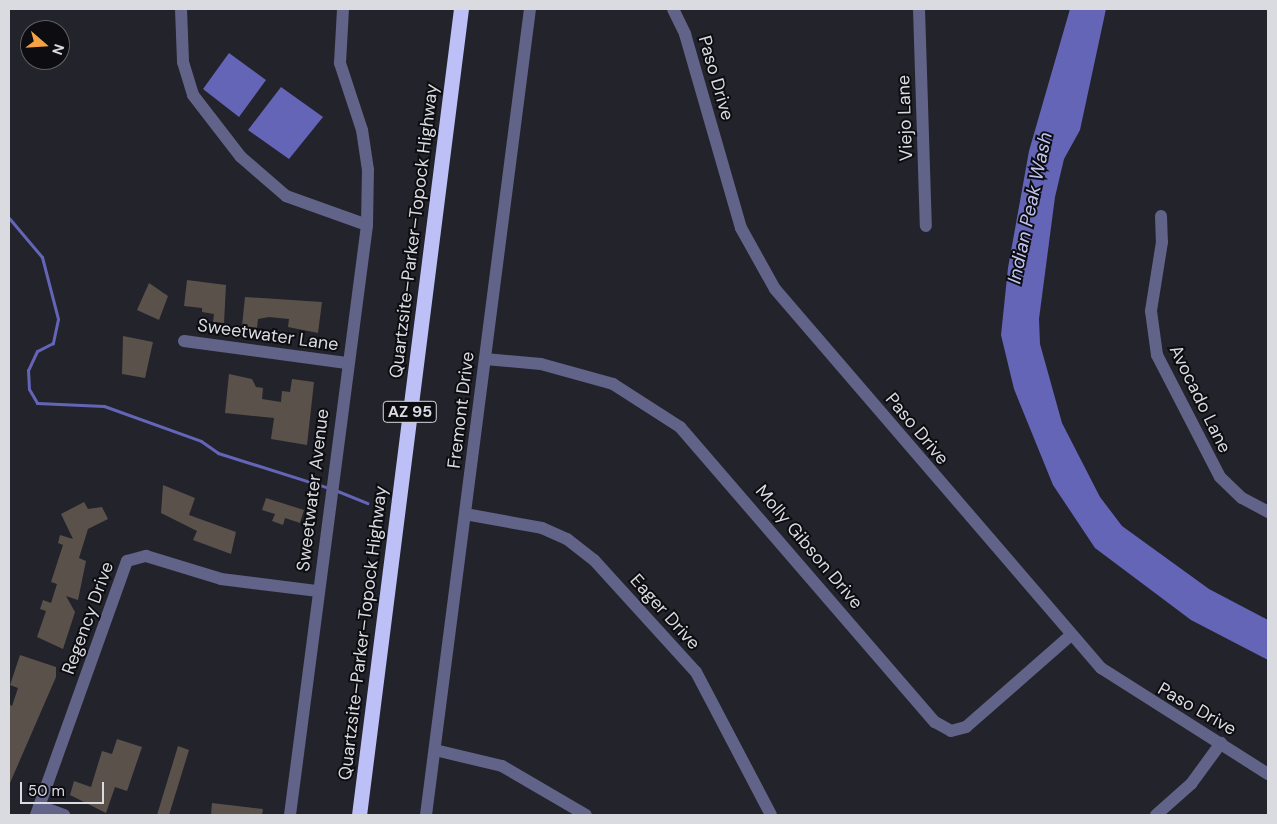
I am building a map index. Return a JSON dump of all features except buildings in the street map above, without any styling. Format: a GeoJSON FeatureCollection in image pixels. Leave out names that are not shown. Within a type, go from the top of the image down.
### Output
{"type":"FeatureCollection","features":[{"type":"Feature","properties":{"kind":"highway","name":"Quartzsite–Parker–Topock Highway"},"geometry":{"type":"LineString","coordinates":[[359,815],[461,9]]}},
{"type":"Feature","properties":{"kind":"street"},"geometry":{"type":"LineString","coordinates":[[181,9],[183,62],[193,95],[241,157],[292,198],[367,225]]}},
{"type":"Feature","properties":{"kind":"street","name":"Sweetwater Avenue"},"geometry":{"type":"LineString","coordinates":[[290,815],[347,363],[367,225],[368,170],[362,130],[340,63],[343,9]]}},
{"type":"Feature","properties":{"kind":"street","name":"Fremont Drive"},"geometry":{"type":"LineString","coordinates":[[426,815],[530,9]]}},
{"type":"Feature","properties":{"kind":"street","name":"Paso Drive"},"geometry":{"type":"LineString","coordinates":[[673,9],[685,34],[741,228],[754,258],[775,289],[1070,636],[1122,683],[1268,774]]}},
{"type":"Feature","properties":{"kind":"street","name":"Viejo Lane"},"geometry":{"type":"LineString","coordinates":[[919,9],[926,226]]}},
{"type":"Feature","properties":{"kind":"street","name":"Avocado Lane"},"geometry":{"type":"LineString","coordinates":[[1161,216],[1162,242],[1151,311],[1157,356],[1220,477],[1242,498],[1268,512]]}},
{"type":"Feature","properties":{"kind":"street","name":"Sweetwater Lane"},"geometry":{"type":"LineString","coordinates":[[184,341],[347,363]]}},
{"type":"Feature","properties":{"kind":"street","name":"Molly Gibson Drive"},"geometry":{"type":"LineString","coordinates":[[485,359],[541,364],[614,384],[680,427],[935,722],[951,731],[966,727],[1070,636]]}},
{"type":"Feature","properties":{"kind":"street","name":"Eager Drive"},"geometry":{"type":"LineString","coordinates":[[465,514],[542,528],[567,538],[594,560],[696,672],[771,815]]}},
{"type":"Feature","properties":{"kind":"street","name":"Regency Drive"},"geometry":{"type":"LineString","coordinates":[[38,811],[126,561],[146,556],[220,579],[318,590]]}},
{"type":"Feature","properties":{"kind":"street"},"geometry":{"type":"LineString","coordinates":[[1156,815],[1191,784],[1221,743]]}},
{"type":"Feature","properties":{"kind":"street"},"geometry":{"type":"LineString","coordinates":[[435,750],[502,766],[586,815]]}},
{"type":"Feature","properties":{"kind":"street"},"geometry":{"type":"LineString","coordinates":[[38,811],[64,815]]}},
{"type":"Feature","properties":{"kind":"water","name":"Indian Peak Wash"},"geometry":{"type":"Polygon","coordinates":[[[1070,9],[1106,9],[1080,130],[1064,159],[1055,197],[1039,319],[1040,344],[1062,423],[1100,497],[1122,526],[1209,589],[1268,620],[1268,660],[1191,620],[1095,548],[1053,485],[1014,389],[1001,335],[1008,268],[1029,151],[1070,9]]]}},
{"type":"Feature","properties":{"kind":"water"},"geometry":{"type":"Polygon","coordinates":[[[229,53],[266,80],[239,117],[203,89],[229,53]]]}},
{"type":"Feature","properties":{"kind":"water"},"geometry":{"type":"Polygon","coordinates":[[[281,87],[323,117],[289,159],[248,130],[281,87]]]}},
{"type":"Feature","properties":{"kind":"waterway"},"geometry":{"type":"LineString","coordinates":[[9,218],[42,257],[58,319],[53,343],[37,351],[28,370],[29,389],[37,403],[104,406],[201,441],[218,453],[329,488]]}},
{"type":"Feature","properties":{"kind":"waterway"},"geometry":{"type":"LineString","coordinates":[[335,490],[367,503]]}}]}
